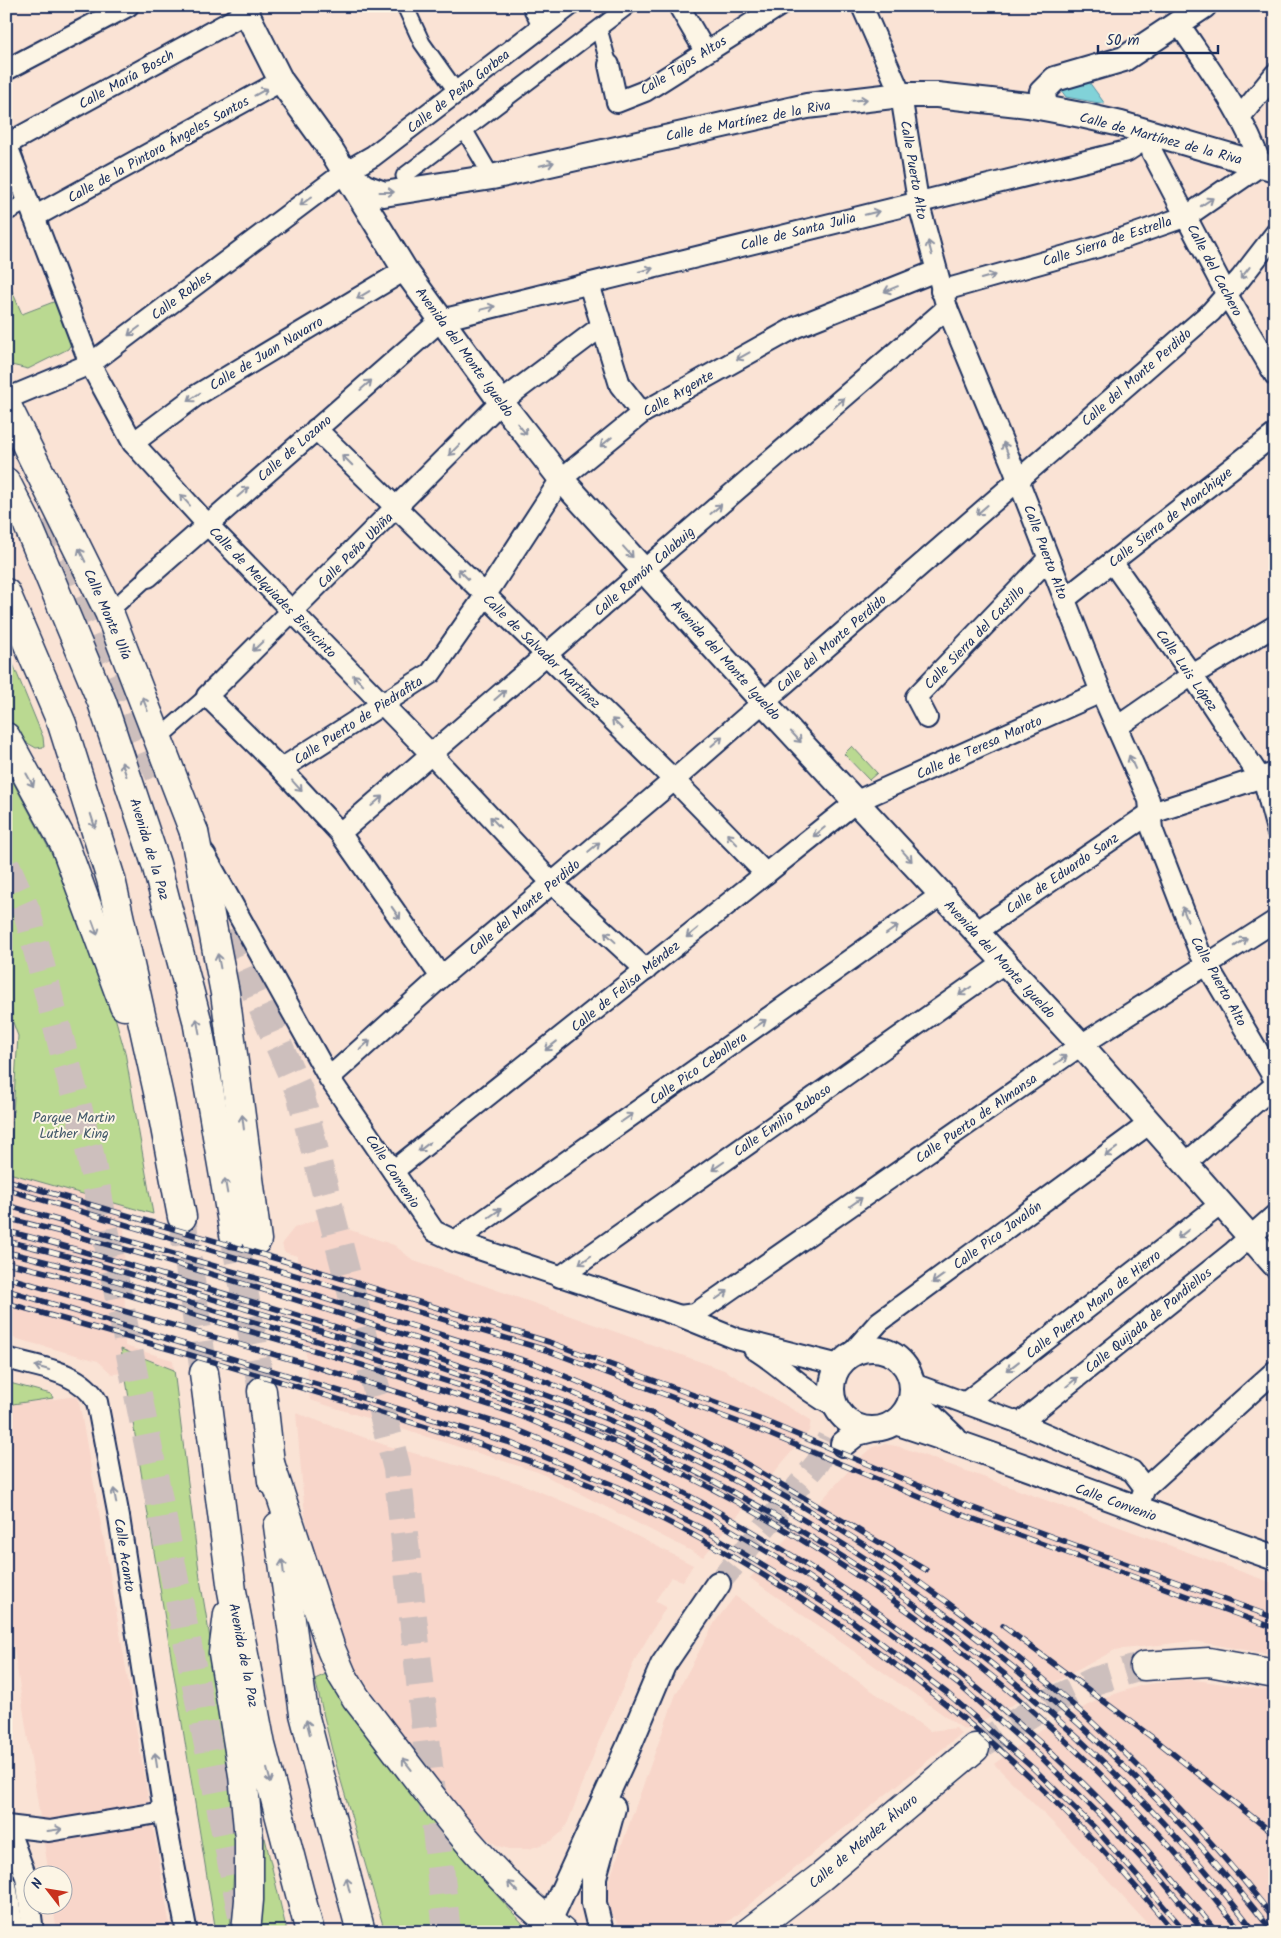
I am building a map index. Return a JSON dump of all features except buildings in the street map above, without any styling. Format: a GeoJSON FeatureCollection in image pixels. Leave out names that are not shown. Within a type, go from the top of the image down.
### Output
{"type":"FeatureCollection","features":[{"type":"Feature","properties":{"kind":"main road","name":"Calle Monte Ulía"},"geometry":{"type":"LineString","coordinates":[[6,404],[109,612],[194,832],[225,993],[246,1237]]}},
{"type":"Feature","properties":{"kind":"main road","name":"Avenida de la Paz"},"geometry":{"type":"LineString","coordinates":[[6,482],[27,523],[102,702],[156,864],[197,1020],[246,1237]]}},
{"type":"Feature","properties":{"kind":"main road"},"geometry":{"type":"LineString","coordinates":[[6,593],[62,724],[111,879],[160,1101],[182,1217]]}},
{"type":"Feature","properties":{"kind":"main road"},"geometry":{"type":"LineString","coordinates":[[6,737],[64,843],[160,1101]]}},
{"type":"Feature","properties":{"kind":"main road","name":"Avenida de la Paz"},"geometry":{"type":"LineString","coordinates":[[204,1373],[232,1591],[261,1745],[310,1932]]}},
{"type":"Feature","properties":{"kind":"main road"},"geometry":{"type":"LineString","coordinates":[[262,1391],[304,1714],[361,1932]]}},
{"type":"Feature","properties":{"kind":"main road"},"geometry":{"type":"LineString","coordinates":[[270,1463],[330,1649],[342,1675],[356,1698],[465,1839],[551,1928]]}},
{"type":"Feature","properties":{"kind":"main road"},"geometry":{"type":"LineString","coordinates":[[232,1591],[223,1653],[247,1809],[249,1900],[246,1932]]}},
{"type":"Feature","properties":{"kind":"main road"},"geometry":{"type":"LineString","coordinates":[[1144,1666],[1210,1662],[1275,1674]]}},
{"type":"Feature","properties":{"kind":"main road","name":"Calle de Méndez Álvaro"},"geometry":{"type":"LineString","coordinates":[[749,1932],[821,1877],[975,1748]]}},
{"type":"Feature","properties":{"kind":"street"},"geometry":{"type":"LineString","coordinates":[[6,70],[128,6]]}},
{"type":"Feature","properties":{"kind":"street"},"geometry":{"type":"LineString","coordinates":[[533,6],[543,26]]}},
{"type":"Feature","properties":{"kind":"street","name":"Calle de Peña Gorbea"},"geometry":{"type":"LineString","coordinates":[[345,172],[364,164],[456,91],[569,6]]}},
{"type":"Feature","properties":{"kind":"street"},"geometry":{"type":"LineString","coordinates":[[404,176],[628,6]]}},
{"type":"Feature","properties":{"kind":"street","name":"Calle Tajos Altos"},"geometry":{"type":"LineString","coordinates":[[609,65],[617,102],[645,90],[779,6]]}},
{"type":"Feature","properties":{"kind":"street","name":"Calle Puerto Alto"},"geometry":{"type":"LineString","coordinates":[[862,6],[901,95],[918,201],[944,300],[1018,478],[1101,692],[1149,800],[1152,829],[1200,953],[1275,1080]]}},
{"type":"Feature","properties":{"kind":"street"},"geometry":{"type":"LineString","coordinates":[[1046,108],[1042,92],[1055,78],[1124,59],[1204,6]]}},
{"type":"Feature","properties":{"kind":"street"},"geometry":{"type":"LineString","coordinates":[[679,7],[705,52]]}},
{"type":"Feature","properties":{"kind":"street"},"geometry":{"type":"LineString","coordinates":[[406,8],[422,43],[456,91]]}},
{"type":"Feature","properties":{"kind":"street","name":"Avenida del Monte Igueldo"},"geometry":{"type":"LineString","coordinates":[[245,10],[281,81],[345,172],[405,270],[501,402],[561,479],[1081,1046],[1275,1265]]}},
{"type":"Feature","properties":{"kind":"street","name":"Calle María Bosch"},"geometry":{"type":"LineString","coordinates":[[6,144],[245,10]]}},
{"type":"Feature","properties":{"kind":"street"},"geometry":{"type":"LineString","coordinates":[[1179,24],[1240,117],[1268,167]]}},
{"type":"Feature","properties":{"kind":"street"},"geometry":{"type":"LineString","coordinates":[[599,29],[609,65]]}},
{"type":"Feature","properties":{"kind":"street"},"geometry":{"type":"LineString","coordinates":[[1240,117],[1275,74]]}},
{"type":"Feature","properties":{"kind":"street","name":"Calle de la Pintora Ángeles Santos"},"geometry":{"type":"LineString","coordinates":[[32,209],[281,81]]}},
{"type":"Feature","properties":{"kind":"street","name":"Calle de Martínez de la Riva"},"geometry":{"type":"LineString","coordinates":[[345,172],[365,187],[384,194],[492,177],[806,106],[901,95],[936,94],[1046,108],[1121,124],[1152,135],[1268,167]]}},
{"type":"Feature","properties":{"kind":"street"},"geometry":{"type":"LineString","coordinates":[[465,130],[489,172]]}},
{"type":"Feature","properties":{"kind":"street","name":"Calle de Santa Julia"},"geometry":{"type":"LineString","coordinates":[[441,320],[1127,151],[1152,135]]}},
{"type":"Feature","properties":{"kind":"street","name":"Calle del Cachero"},"geometry":{"type":"LineString","coordinates":[[1152,135],[1152,152],[1227,294],[1275,375]]}},
{"type":"Feature","properties":{"kind":"street","name":"Calle de Melquiades Biencinto"},"geometry":{"type":"LineString","coordinates":[[6,144],[90,364],[133,443],[207,524],[431,754],[552,883],[646,970]]}},
{"type":"Feature","properties":{"kind":"street","name":"Calle Sierra de Estrella"},"geometry":{"type":"LineString","coordinates":[[944,300],[1187,216],[1268,167]]}},
{"type":"Feature","properties":{"kind":"street","name":"Calle Robles"},"geometry":{"type":"LineString","coordinates":[[6,399],[90,364],[345,172]]}},
{"type":"Feature","properties":{"kind":"street"},"geometry":{"type":"LineString","coordinates":[[6,213],[32,209]]}},
{"type":"Feature","properties":{"kind":"street","name":"Calle del Monte Perdido"},"geometry":{"type":"LineString","coordinates":[[329,1078],[441,977],[674,780],[1018,478],[1211,312],[1275,234]]}},
{"type":"Feature","properties":{"kind":"street","name":"Calle de Juan Navarro"},"geometry":{"type":"LineString","coordinates":[[133,443],[198,395],[405,270]]}},
{"type":"Feature","properties":{"kind":"street","name":"Calle Argente"},"geometry":{"type":"LineString","coordinates":[[485,596],[561,479],[642,413],[796,327],[936,271]]}},
{"type":"Feature","properties":{"kind":"street"},"geometry":{"type":"LineString","coordinates":[[589,284],[620,386],[642,413]]}},
{"type":"Feature","properties":{"kind":"street","name":"Calle Ramón Calabuig"},"geometry":{"type":"LineString","coordinates":[[340,833],[546,654],[645,571],[944,300]]}},
{"type":"Feature","properties":{"kind":"street","name":"Calle de Lozano"},"geometry":{"type":"LineString","coordinates":[[148,577],[441,320]]}},
{"type":"Feature","properties":{"kind":"street","name":"Calle Peña Ubiña"},"geometry":{"type":"LineString","coordinates":[[159,738],[207,696],[293,612],[501,402],[602,326]]}},
{"type":"Feature","properties":{"kind":"street","name":"Calle de Salvador Martínez"},"geometry":{"type":"LineString","coordinates":[[316,429],[674,780],[766,874]]}},
{"type":"Feature","properties":{"kind":"street","name":"Calle Sierra de Monchique"},"geometry":{"type":"LineString","coordinates":[[1065,600],[1275,434]]}},
{"type":"Feature","properties":{"kind":"street","name":"Calle Sierra del Castillo"},"geometry":{"type":"LineString","coordinates":[[927,718],[916,697],[1048,559]]}},
{"type":"Feature","properties":{"kind":"street","name":"Calle Luis López"},"geometry":{"type":"LineString","coordinates":[[1112,562],[1192,675],[1268,776]]}},
{"type":"Feature","properties":{"kind":"street"},"geometry":{"type":"LineString","coordinates":[[109,612],[148,577]]}},
{"type":"Feature","properties":{"kind":"street","name":"Calle Puerto de Piedrafita"},"geometry":{"type":"LineString","coordinates":[[281,769],[431,673],[485,596]]}},
{"type":"Feature","properties":{"kind":"street"},"geometry":{"type":"LineString","coordinates":[[1117,727],[1192,675],[1275,626]]}},
{"type":"Feature","properties":{"kind":"street","name":"Calle de Teresa Maroto"},"geometry":{"type":"LineString","coordinates":[[857,801],[1101,692]]}},
{"type":"Feature","properties":{"kind":"street"},"geometry":{"type":"LineString","coordinates":[[207,696],[281,769],[340,833],[441,977]]}},
{"type":"Feature","properties":{"kind":"street"},"geometry":{"type":"LineString","coordinates":[[1268,776],[1275,832]]}},
{"type":"Feature","properties":{"kind":"street","name":"Calle de Eduardo Sanz"},"geometry":{"type":"LineString","coordinates":[[976,932],[1149,814],[1268,776]]}},
{"type":"Feature","properties":{"kind":"street","name":"Calle de Felisa Méndez"},"geometry":{"type":"LineString","coordinates":[[394,1171],[857,801]]}},
{"type":"Feature","properties":{"kind":"street","name":"Calle Convenio"},"geometry":{"type":"LineString","coordinates":[[194,832],[220,884],[329,1078],[434,1231],[455,1241],[680,1316],[737,1339],[772,1360],[814,1397],[836,1408]]}},
{"type":"Feature","properties":{"kind":"street","name":"Calle Pico Cebollera"},"geometry":{"type":"LineString","coordinates":[[455,1241],[941,895]]}},
{"type":"Feature","properties":{"kind":"street","name":"Calle Puerto de Almansa"},"geometry":{"type":"LineString","coordinates":[[680,1316],[695,1314],[1081,1046],[1275,921]]}},
{"type":"Feature","properties":{"kind":"street","name":"Calle Emilio Raboso"},"geometry":{"type":"LineString","coordinates":[[560,1277],[1004,963]]}},
{"type":"Feature","properties":{"kind":"street"},"geometry":{"type":"LineString","coordinates":[[1186,1164],[1275,1084]]}},
{"type":"Feature","properties":{"kind":"street","name":"Calle Pico Javalón"},"geometry":{"type":"LineString","coordinates":[[845,1360],[880,1322],[1150,1123]]}},
{"type":"Feature","properties":{"kind":"street","name":"Calle Puerto Mano de Hierro"},"geometry":{"type":"LineString","coordinates":[[966,1403],[1221,1204]]}},
{"type":"Feature","properties":{"kind":"street","name":"Calle Quijada de Pandiellos"},"geometry":{"type":"LineString","coordinates":[[1020,1423],[1275,1215]]}},
{"type":"Feature","properties":{"kind":"street","name":"Calle Convenio"},"geometry":{"type":"LineString","coordinates":[[737,1339],[845,1360]]}},
{"type":"Feature","properties":{"kind":"street"},"geometry":{"type":"LineString","coordinates":[[877,1348],[890,1352],[901,1360],[908,1371],[912,1391],[908,1408],[895,1422],[836,1441],[836,1408],[832,1386],[845,1360],[863,1349],[877,1348]]}},
{"type":"Feature","properties":{"kind":"street","name":"Calle Acanto"},"geometry":{"type":"LineString","coordinates":[[6,1358],[75,1380],[86,1387],[97,1402],[119,1517],[164,1812],[186,1928]]}},
{"type":"Feature","properties":{"kind":"street"},"geometry":{"type":"LineString","coordinates":[[1140,1499],[1275,1371]]}},
{"type":"Feature","properties":{"kind":"street"},"geometry":{"type":"LineString","coordinates":[[912,1391],[958,1442]]}},
{"type":"Feature","properties":{"kind":"street","name":"Calle Convenio"},"geometry":{"type":"LineString","coordinates":[[912,1391],[966,1403],[1020,1423],[1132,1471],[1140,1499]]}},
{"type":"Feature","properties":{"kind":"street"},"geometry":{"type":"LineString","coordinates":[[836,1408],[852,1424],[873,1430]]}},
{"type":"Feature","properties":{"kind":"street","name":"Calle Convenio"},"geometry":{"type":"LineString","coordinates":[[895,1422],[1140,1499],[1275,1558]]}},
{"type":"Feature","properties":{"kind":"street"},"geometry":{"type":"LineString","coordinates":[[551,1928],[663,1665],[718,1584]]}},
{"type":"Feature","properties":{"kind":"street"},"geometry":{"type":"LineString","coordinates":[[601,1932],[594,1902],[594,1877],[628,1748]]}},
{"type":"Feature","properties":{"kind":"street"},"geometry":{"type":"LineString","coordinates":[[6,1825],[49,1831],[164,1812]]}},
{"type":"Feature","properties":{"kind":"street"},"geometry":{"type":"LineString","coordinates":[[6,1825],[6,1838]]}},
{"type":"Feature","properties":{"kind":"street"},"geometry":{"type":"LineString","coordinates":[[6,1825],[26,1877],[33,1932]]}},
{"type":"Feature","properties":{"kind":"street"},"geometry":{"type":"LineString","coordinates":[[6,1885],[14,1932]]}},
{"type":"Feature","properties":{"kind":"shaded area"},"geometry":{"type":"Polygon","coordinates":[[[6,1172],[124,1206],[125,1346],[173,1360],[174,1370],[121,1349],[124,1373],[112,1374],[98,1361],[6,1336],[6,1172]]]}},
{"type":"Feature","properties":{"kind":"shaded area"},"geometry":{"type":"Polygon","coordinates":[[[318,1219],[394,1245],[414,1261],[724,1370],[811,1420],[809,1431],[703,1557],[538,1472],[310,1400],[297,1256],[284,1252],[282,1243],[294,1228],[318,1219]]]}},
{"type":"Feature","properties":{"kind":"shaded area"},"geometry":{"type":"Polygon","coordinates":[[[78,1396],[171,1932],[57,1932],[55,1916],[72,1916],[72,1866],[48,1866],[6,1598],[6,1405],[78,1396]]]}},
{"type":"Feature","properties":{"kind":"shaded area"},"geometry":{"type":"Polygon","coordinates":[[[296,1413],[385,1445],[519,1483],[596,1515],[693,1565],[683,1581],[671,1577],[655,1601],[666,1607],[636,1658],[599,1741],[568,1822],[562,1832],[551,1841],[529,1849],[509,1849],[496,1845],[475,1829],[419,1759],[348,1658],[323,1592],[305,1516],[296,1413]]]}},
{"type":"Feature","properties":{"kind":"shaded area"},"geometry":{"type":"Polygon","coordinates":[[[885,1444],[901,1447],[1275,1584],[1275,1655],[1193,1641],[1115,1650],[965,1730],[750,1578],[864,1454],[873,1447],[885,1444]]]}},
{"type":"Feature","properties":{"kind":"shaded area"},"geometry":{"type":"Polygon","coordinates":[[[735,1596],[930,1731],[956,1728],[961,1734],[715,1932],[623,1932],[610,1911],[607,1886],[676,1694],[715,1622],[735,1596]]]}},
{"type":"Feature","properties":{"kind":"shaded area"},"geometry":{"type":"Polygon","coordinates":[[[1188,1679],[1275,1691],[1275,1932],[1155,1932],[1075,1845],[994,1764],[1040,1730],[1100,1699],[1142,1685],[1188,1679]]]}},
{"type":"Feature","properties":{"kind":"green space"},"geometry":{"type":"Polygon","coordinates":[[[6,277],[22,314],[56,301],[72,342],[68,349],[28,369],[7,364],[6,277]]]}},
{"type":"Feature","properties":{"kind":"green space"},"geometry":{"type":"Polygon","coordinates":[[[6,647],[43,737],[44,747],[36,748],[24,741],[6,719],[6,647]]]}},
{"type":"Feature","properties":{"kind":"green space"},"geometry":{"type":"Polygon","coordinates":[[[852,746],[877,773],[869,780],[844,754],[852,746]]]}},
{"type":"Feature","properties":{"kind":"green space","name":"Parque Martin Luther King"},"geometry":{"type":"Polygon","coordinates":[[[6,769],[87,919],[125,1052],[153,1214],[9,1173],[18,1036],[6,1004],[6,769]]]}},
{"type":"Feature","properties":{"kind":"green space"},"geometry":{"type":"Polygon","coordinates":[[[121,1349],[174,1370],[200,1579],[238,1805],[230,1932],[216,1932],[121,1349]]]}},
{"type":"Feature","properties":{"kind":"green space"},"geometry":{"type":"Polygon","coordinates":[[[6,1382],[51,1394],[53,1398],[6,1405],[6,1382]]]}},
{"type":"Feature","properties":{"kind":"green space"},"geometry":{"type":"Polygon","coordinates":[[[326,1674],[462,1857],[524,1925],[522,1932],[385,1932],[332,1750],[315,1679],[326,1674]]]}},
{"type":"Feature","properties":{"kind":"green space"},"geometry":{"type":"Polygon","coordinates":[[[265,1838],[287,1932],[261,1932],[257,1840],[265,1838]]]}},
{"type":"Feature","properties":{"kind":"water"},"geometry":{"type":"Polygon","coordinates":[[[1089,82],[1105,104],[1066,97],[1061,90],[1089,82]]]}},
{"type":"Feature","properties":{"kind":"tunnel"},"geometry":{"type":"LineString","coordinates":[[50,518],[159,775]]}},
{"type":"Feature","properties":{"kind":"tunnel"},"geometry":{"type":"LineString","coordinates":[[6,865],[27,912],[89,1149],[242,1916]]}},
{"type":"Feature","properties":{"kind":"tunnel"},"geometry":{"type":"LineString","coordinates":[[211,892],[300,1093],[397,1469],[447,1932]]}},
{"type":"Feature","properties":{"kind":"tunnel"},"geometry":{"type":"LineString","coordinates":[[182,1217],[204,1373]]}},
{"type":"Feature","properties":{"kind":"tunnel"},"geometry":{"type":"LineString","coordinates":[[234,1234],[262,1391]]}},
{"type":"Feature","properties":{"kind":"tunnel"},"geometry":{"type":"LineString","coordinates":[[718,1584],[818,1462],[829,1438]]}},
{"type":"Feature","properties":{"kind":"tunnel"},"geometry":{"type":"LineString","coordinates":[[975,1748],[1049,1702],[1094,1681],[1144,1666]]}},
{"type":"Feature","properties":{"kind":"railway"},"geometry":{"type":"LineString","coordinates":[[6,1180],[298,1265],[549,1342],[762,1420],[965,1505],[1275,1618]]}},
{"type":"Feature","properties":{"kind":"railway"},"geometry":{"type":"LineString","coordinates":[[6,1189],[546,1350],[757,1429],[960,1514],[1275,1628]]}},
{"type":"Feature","properties":{"kind":"railway"},"geometry":{"type":"LineString","coordinates":[[6,1205],[300,1291],[539,1365],[651,1413],[740,1460],[926,1570]]}},
{"type":"Feature","properties":{"kind":"railway"},"geometry":{"type":"LineString","coordinates":[[6,1218],[100,1242],[239,1282],[514,1370],[588,1399],[733,1468],[821,1518],[906,1573],[988,1633],[1066,1698],[1140,1768],[1210,1842],[1275,1919]]}},
{"type":"Feature","properties":{"kind":"railway"},"geometry":{"type":"LineString","coordinates":[[6,1231],[95,1255],[287,1312],[420,1353],[561,1400],[643,1435],[734,1480],[821,1531],[906,1586],[987,1646],[1065,1711],[1139,1781],[1208,1854],[1273,1932]]}},
{"type":"Feature","properties":{"kind":"railway"},"geometry":{"type":"LineString","coordinates":[[6,1241],[97,1264],[442,1369],[587,1422],[679,1463],[737,1494],[823,1544],[893,1590],[960,1639],[1025,1691],[1147,1805],[1203,1867],[1255,1932]]}},
{"type":"Feature","properties":{"kind":"railway"},"geometry":{"type":"LineString","coordinates":[[6,1252],[132,1286],[344,1349],[508,1401],[609,1439],[721,1494],[806,1543],[888,1597],[966,1655],[1041,1719],[1112,1786],[1179,1857],[1242,1932]]}},
{"type":"Feature","properties":{"kind":"railway"},"geometry":{"type":"LineString","coordinates":[[6,1263],[126,1294],[500,1408],[604,1453],[683,1492],[760,1536],[836,1583],[908,1634],[978,1689],[1045,1747],[1109,1809],[1151,1854],[1217,1932]]}},
{"type":"Feature","properties":{"kind":"railway"},"geometry":{"type":"LineString","coordinates":[[6,1277],[307,1364],[513,1428],[623,1474],[709,1517],[793,1567],[889,1631],[958,1684],[1041,1757],[1103,1818],[1161,1879],[1204,1932]]}},
{"type":"Feature","properties":{"kind":"railway"},"geometry":{"type":"LineString","coordinates":[[6,1290],[508,1442],[618,1487],[703,1529],[847,1617],[947,1693],[1034,1769],[1095,1828],[1186,1932]]}},
{"type":"Feature","properties":{"kind":"railway"},"geometry":{"type":"LineString","coordinates":[[6,1303],[295,1386],[448,1434],[588,1484],[694,1536],[772,1580],[847,1629],[919,1683],[988,1740],[1054,1801],[1116,1865],[1174,1932]]}},
{"type":"Feature","properties":{"kind":"railway"},"geometry":{"type":"LineString","coordinates":[[1003,1626],[1157,1741],[1275,1835]]}}]}
